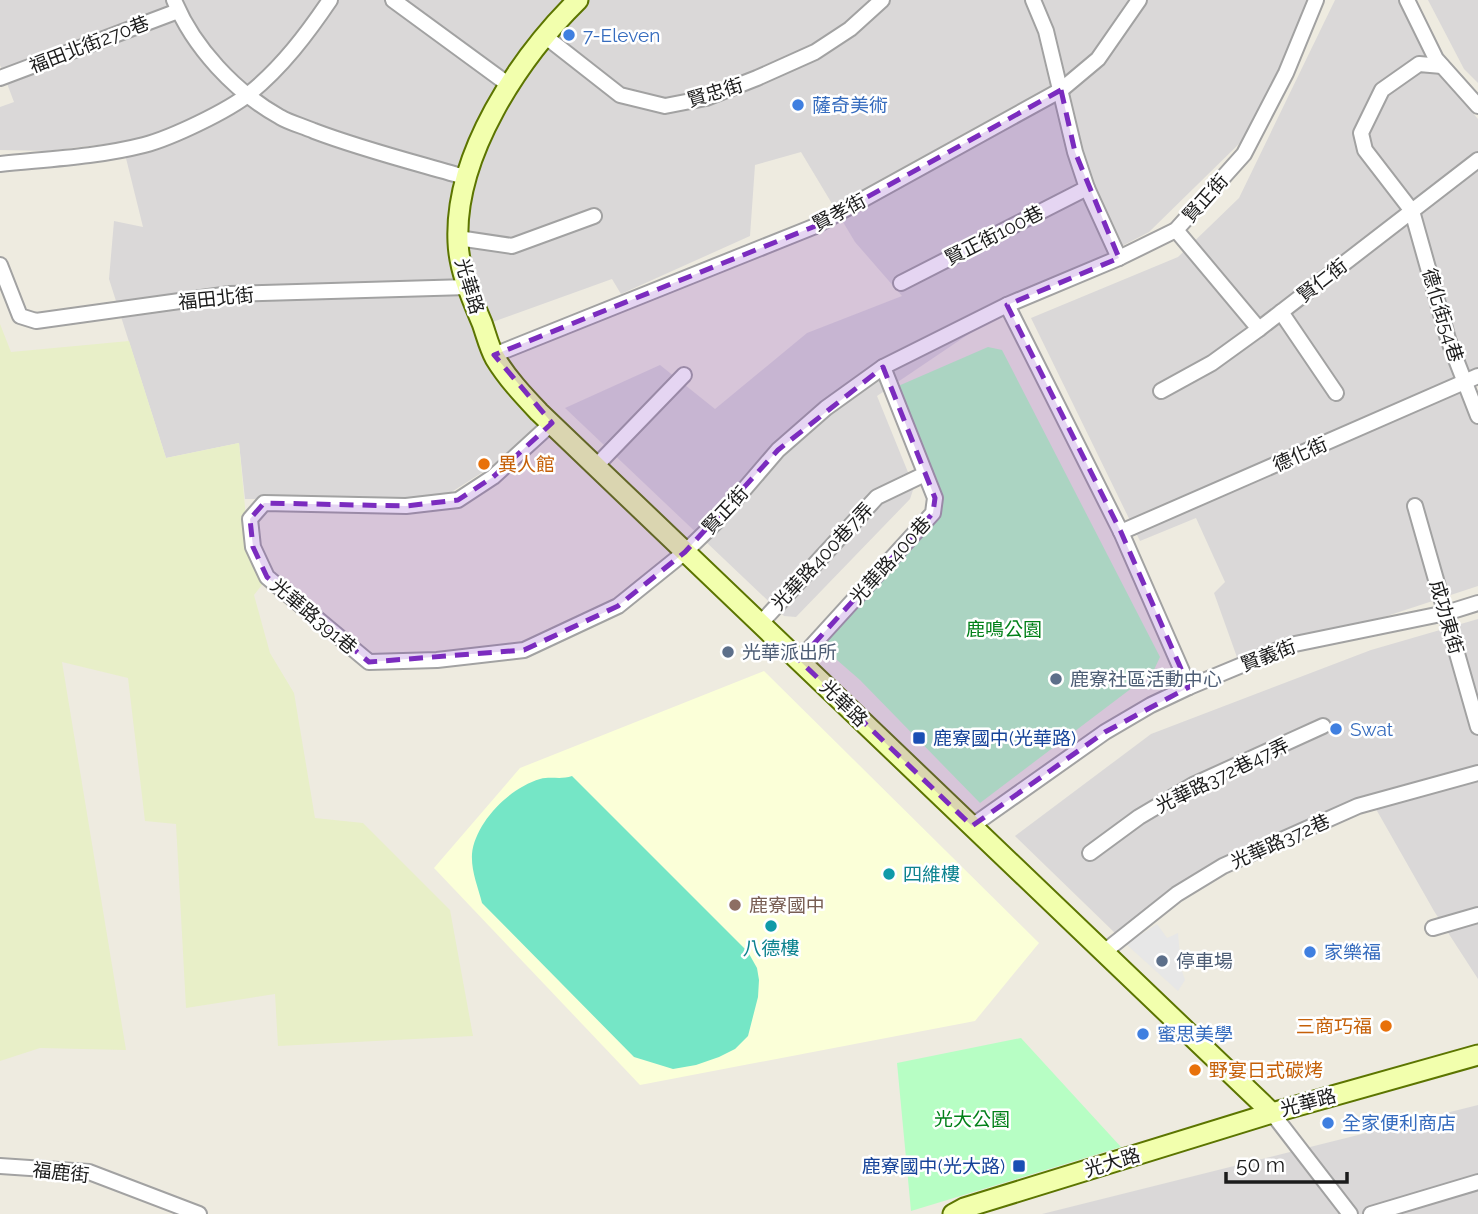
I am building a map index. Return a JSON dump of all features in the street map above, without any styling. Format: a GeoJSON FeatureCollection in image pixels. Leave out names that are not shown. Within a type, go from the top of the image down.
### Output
{"type":"FeatureCollection","features":[{"type":"Feature","properties":{"kind":"street"},"geometry":{"type":"LineString","coordinates":[[0,164],[88,155],[145,145],[190,128],[248,94],[300,43],[330,0]]}},
{"type":"Feature","properties":{"kind":"street"},"geometry":{"type":"LineString","coordinates":[[393,0],[509,85]]}},
{"type":"Feature","properties":{"kind":"street","name":"光華路"},"geometry":{"type":"LineString","coordinates":[[578,0],[509,85],[480,138],[461,208],[459,260],[468,287],[494,355],[525,397],[1272,1113],[1478,1055]]}},
{"type":"Feature","properties":{"kind":"street","name":"賢忠街"},"geometry":{"type":"LineString","coordinates":[[546,37],[620,95],[665,106],[706,98],[757,79],[815,52],[850,29],[883,0]]}},
{"type":"Feature","properties":{"kind":"street"},"geometry":{"type":"LineString","coordinates":[[1034,0],[1046,31],[1075,152],[1087,188],[1119,258]]}},
{"type":"Feature","properties":{"kind":"street","name":"賢正街"},"geometry":{"type":"LineString","coordinates":[[685,552],[717,521],[778,450],[827,408],[883,367],[1007,305],[1119,258],[1176,230],[1244,154],[1286,73],[1316,0]]}},
{"type":"Feature","properties":{"kind":"street"},"geometry":{"type":"LineString","coordinates":[[1407,0],[1436,59],[1478,106]]}},
{"type":"Feature","properties":{"kind":"street","name":"賢孝街"},"geometry":{"type":"LineString","coordinates":[[494,355],[813,227],[1061,90],[1098,60],[1140,2]]}},
{"type":"Feature","properties":{"kind":"street"},"geometry":{"type":"LineString","coordinates":[[176,6],[201,46],[230,80],[280,117],[336,139],[468,177]]}},
{"type":"Feature","properties":{"kind":"street","name":"福田北街270巷"},"geometry":{"type":"LineString","coordinates":[[0,78],[176,6]]}},
{"type":"Feature","properties":{"kind":"street"},"geometry":{"type":"LineString","coordinates":[[1412,211],[1365,150],[1361,133],[1382,90],[1419,64],[1442,66]]}},
{"type":"Feature","properties":{"kind":"street","name":"賢仁街"},"geometry":{"type":"LineString","coordinates":[[1161,391],[1212,363],[1259,330],[1478,160]]}},
{"type":"Feature","properties":{"kind":"street","name":"賢正街100巷"},"geometry":{"type":"LineString","coordinates":[[901,283],[1087,188]]}},
{"type":"Feature","properties":{"kind":"street","name":"德化街54巷"},"geometry":{"type":"LineString","coordinates":[[1412,211],[1448,339],[1471,379],[1478,416]]}},
{"type":"Feature","properties":{"kind":"street"},"geometry":{"type":"LineString","coordinates":[[458,238],[512,246],[594,216]]}},
{"type":"Feature","properties":{"kind":"street"},"geometry":{"type":"LineString","coordinates":[[1176,230],[1259,330]]}},
{"type":"Feature","properties":{"kind":"street","name":"福田北街"},"geometry":{"type":"LineString","coordinates":[[0,265],[20,316],[36,321],[229,294],[468,287]]}},
{"type":"Feature","properties":{"kind":"street"},"geometry":{"type":"LineString","coordinates":[[1007,305],[1121,531],[1189,687]]}},
{"type":"Feature","properties":{"kind":"street"},"geometry":{"type":"LineString","coordinates":[[1281,312],[1336,393]]}},
{"type":"Feature","properties":{"kind":"street","name":"光華路400巷"},"geometry":{"type":"LineString","coordinates":[[799,660],[933,513],[935,498],[883,367]]}},
{"type":"Feature","properties":{"kind":"street"},"geometry":{"type":"LineString","coordinates":[[596,466],[684,375]]}},
{"type":"Feature","properties":{"kind":"street","name":"德化街"},"geometry":{"type":"LineString","coordinates":[[1121,531],[1471,379]]}},
{"type":"Feature","properties":{"kind":"street","name":"光華路391巷"},"geometry":{"type":"LineString","coordinates":[[552,423],[493,477],[457,500],[406,506],[264,503],[250,519],[253,547],[267,577],[369,663],[437,660],[524,650],[618,606],[685,552]]}},
{"type":"Feature","properties":{"kind":"street","name":"光華路400巷7弄"},"geometry":{"type":"LineString","coordinates":[[760,624],[877,497],[925,474]]}},
{"type":"Feature","properties":{"kind":"street","name":"成功東街"},"geometry":{"type":"LineString","coordinates":[[1415,506],[1478,727]]}},
{"type":"Feature","properties":{"kind":"street","name":"賢義街"},"geometry":{"type":"LineString","coordinates":[[972,826],[1105,732],[1189,687],[1290,645],[1446,613],[1478,603]]}},
{"type":"Feature","properties":{"kind":"street","name":"光華路372巷47弄"},"geometry":{"type":"LineString","coordinates":[[1090,853],[1139,817],[1193,785],[1323,726]]}},
{"type":"Feature","properties":{"kind":"street","name":"光華路372巷"},"geometry":{"type":"LineString","coordinates":[[1104,952],[1177,894],[1223,866],[1358,806],[1478,773]]}},
{"type":"Feature","properties":{"kind":"street"},"geometry":{"type":"LineString","coordinates":[[1433,928],[1478,915]]}},
{"type":"Feature","properties":{"kind":"street"},"geometry":{"type":"LineString","coordinates":[[1272,1113],[1350,1214]]}},
{"type":"Feature","properties":{"kind":"street","name":"光大路"},"geometry":{"type":"LineString","coordinates":[[953,1214],[964,1208],[1272,1113]]}},
{"type":"Feature","properties":{"kind":"street","name":"福鹿街"},"geometry":{"type":"LineString","coordinates":[[0,1166],[89,1172],[199,1214]]}},
{"type":"Feature","properties":{"kind":"street"},"geometry":{"type":"LineString","coordinates":[[1371,1214],[1478,1182]]}},
{"type":"Feature","properties":{"kind":"highlighted area"},"geometry":{"type":"Polygon","coordinates":[[[1061,90],[1075,152],[1119,258],[1007,305],[1121,532],[1189,687],[1105,732],[972,826],[799,660],[933,513],[935,498],[883,367],[778,450],[685,552],[618,606],[524,650],[369,662],[267,577],[253,547],[250,519],[264,503],[406,506],[458,500],[493,477],[552,423],[494,355],[813,227],[1061,90]]]}},
{"type":"Feature","properties":{"kind":"shaded area"},"geometry":{"type":"Polygon","coordinates":[[[0,0],[1316,0],[1243,140],[1149,232],[1022,298],[877,396],[914,487],[910,499],[796,617],[784,616],[565,408],[660,365],[715,409],[807,333],[902,296],[855,242],[801,152],[755,165],[750,236],[621,294],[612,279],[476,328],[544,425],[483,472],[450,493],[401,499],[245,499],[239,443],[166,458],[109,279],[114,221],[143,227],[122,142],[47,151],[0,150],[0,107],[14,102],[0,65],[0,0]]]}},
{"type":"Feature","properties":{"kind":"shaded area"},"geometry":{"type":"Polygon","coordinates":[[[1335,0],[1402,0],[1441,76],[1478,119],[1478,379],[1467,385],[1478,407],[1478,586],[1293,647],[1238,660],[1214,593],[1225,582],[1196,518],[1140,541],[1031,318],[1178,257],[1239,198],[1335,0]]]}},
{"type":"Feature","properties":{"kind":"shaded area"},"geometry":{"type":"Polygon","coordinates":[[[1428,0],[1478,0],[1478,83],[1464,69],[1428,0]]]}},
{"type":"Feature","properties":{"kind":"shaded area"},"geometry":{"type":"Polygon","coordinates":[[[0,324],[11,352],[129,341],[166,458],[239,443],[246,518],[265,581],[254,595],[270,653],[294,693],[315,818],[363,823],[450,910],[473,1036],[278,1046],[275,994],[186,1008],[176,824],[145,821],[128,678],[62,662],[126,1050],[40,1048],[0,1061],[0,324]]]}},
{"type":"Feature","properties":{"kind":"shaded area"},"geometry":{"type":"Polygon","coordinates":[[[1478,619],[1478,979],[1434,911],[1368,795],[1208,867],[1116,934],[1015,836],[1151,734],[1371,650],[1478,619]]]}},
{"type":"Feature","properties":{"kind":"shaded area","name":"鹿寮國中"},"geometry":{"type":"Polygon","coordinates":[[[764,671],[1039,943],[975,1021],[640,1085],[434,868],[520,768],[764,671]]]}},
{"type":"Feature","properties":{"kind":"shaded area","name":"停車場"},"geometry":{"type":"Polygon","coordinates":[[[1157,924],[1167,938],[1178,933],[1181,968],[1185,980],[1178,991],[1126,944],[1157,924]]]}},
{"type":"Feature","properties":{"kind":"shaded area"},"geometry":{"type":"Polygon","coordinates":[[[1478,1105],[1478,1214],[1042,1214],[1478,1105]]]}},
{"type":"Feature","properties":{"kind":"green space","name":"鹿鳴公園"},"geometry":{"type":"Polygon","coordinates":[[[988,347],[1002,350],[1160,657],[1153,672],[980,803],[860,680],[822,647],[921,537],[929,492],[889,390],[988,347]]]}},
{"type":"Feature","properties":{"kind":"green space"},"geometry":{"type":"Polygon","coordinates":[[[572,776],[748,952],[757,968],[758,997],[748,1036],[735,1049],[696,1065],[673,1069],[634,1057],[482,903],[472,854],[480,830],[487,819],[495,808],[528,784],[544,778],[572,776]]]}},
{"type":"Feature","properties":{"kind":"green space","name":"光大公園"},"geometry":{"type":"Polygon","coordinates":[[[1021,1038],[1121,1147],[911,1211],[897,1063],[1021,1038]]]}},
{"type":"Feature","properties":{"kind":"place","name":"7-Eleven"},"geometry":{"type":"Point","coordinates":[569,35]}},
{"type":"Feature","properties":{"kind":"place","name":"薩奇美術"},"geometry":{"type":"Point","coordinates":[798,105]}},
{"type":"Feature","properties":{"kind":"place","name":"異人館"},"geometry":{"type":"Point","coordinates":[484,464]}},
{"type":"Feature","properties":{"kind":"place","name":"光華派出所"},"geometry":{"type":"Point","coordinates":[728,652]}},
{"type":"Feature","properties":{"kind":"place","name":"鹿寮社區活動中心"},"geometry":{"type":"Point","coordinates":[1056,679]}},
{"type":"Feature","properties":{"kind":"place","name":"Swat"},"geometry":{"type":"Point","coordinates":[1336,729]}},
{"type":"Feature","properties":{"kind":"place","name":"鹿寮國中(光華路)"},"geometry":{"type":"Point","coordinates":[919,738]}},
{"type":"Feature","properties":{"kind":"place","name":"四維樓"},"geometry":{"type":"Point","coordinates":[889,874]}},
{"type":"Feature","properties":{"kind":"place","name":"鹿寮國中"},"geometry":{"type":"Point","coordinates":[735,905]}},
{"type":"Feature","properties":{"kind":"place","name":"八德樓"},"geometry":{"type":"Point","coordinates":[771,926]}},
{"type":"Feature","properties":{"kind":"place","name":"家樂福"},"geometry":{"type":"Point","coordinates":[1310,952]}},
{"type":"Feature","properties":{"kind":"place","name":"停車場"},"geometry":{"type":"Point","coordinates":[1162,961]}},
{"type":"Feature","properties":{"kind":"place","name":"三商巧福"},"geometry":{"type":"Point","coordinates":[1386,1026]}},
{"type":"Feature","properties":{"kind":"place","name":"蜜思美學"},"geometry":{"type":"Point","coordinates":[1143,1034]}},
{"type":"Feature","properties":{"kind":"place","name":"野宴日式碳烤"},"geometry":{"type":"Point","coordinates":[1195,1070]}},
{"type":"Feature","properties":{"kind":"place","name":"全家便利商店"},"geometry":{"type":"Point","coordinates":[1328,1123]}},
{"type":"Feature","properties":{"kind":"place","name":"鹿寮國中(光大路)"},"geometry":{"type":"Point","coordinates":[1019,1166]}}]}
